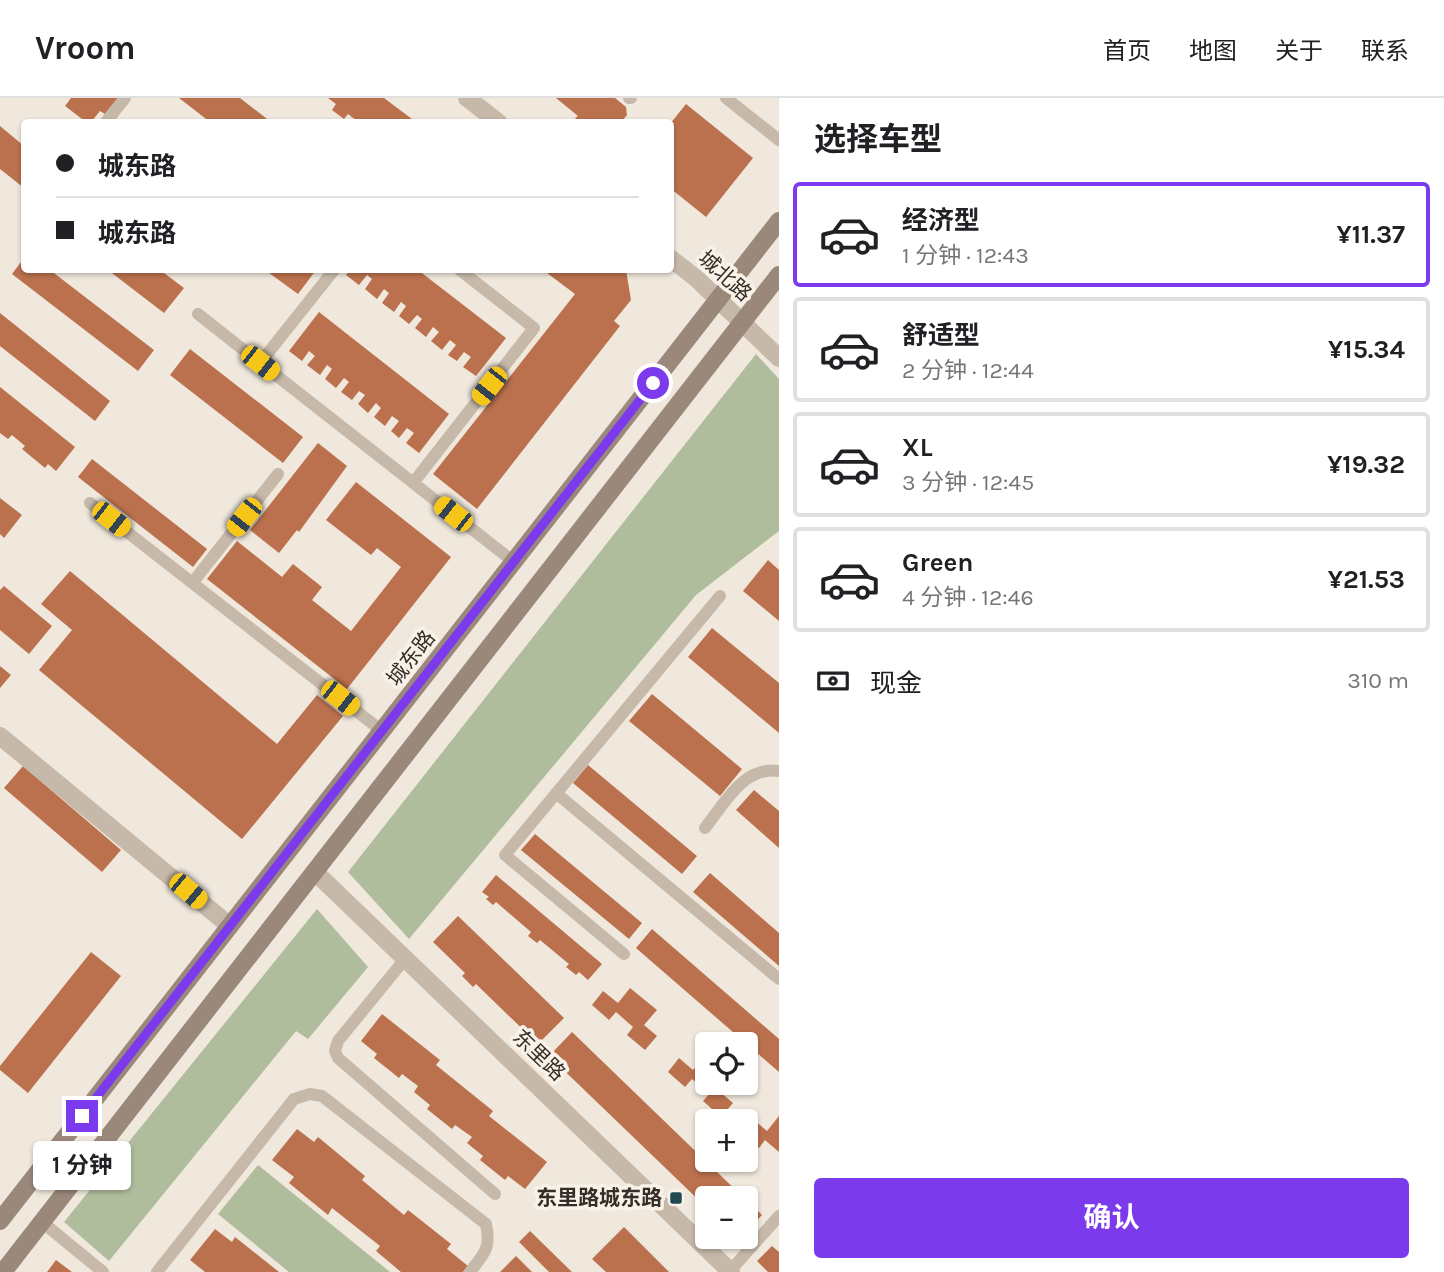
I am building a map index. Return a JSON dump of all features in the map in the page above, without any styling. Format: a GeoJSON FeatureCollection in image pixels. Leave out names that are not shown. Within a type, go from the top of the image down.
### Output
{"type":"FeatureCollection","features":[{"type":"Feature","properties":{"kind":"main road","name":"城东路"},"geometry":{"type":"LineString","coordinates":[[0,1221],[779,221]]}},
{"type":"Feature","properties":{"kind":"main road"},"geometry":{"type":"LineString","coordinates":[[3,1272],[779,275]]}},
{"type":"Feature","properties":{"kind":"street"},"geometry":{"type":"LineString","coordinates":[[467,98],[494,119]]}},
{"type":"Feature","properties":{"kind":"street","name":"城北路"},"geometry":{"type":"LineString","coordinates":[[674,261],[718,299],[779,358]]}},
{"type":"Feature","properties":{"kind":"street"},"geometry":{"type":"LineString","coordinates":[[0,736],[230,926]]}},
{"type":"Feature","properties":{"kind":"street","name":"东里路"},"geometry":{"type":"LineString","coordinates":[[315,872],[731,1271]]}},
{"type":"Feature","properties":{"kind":"lane"},"geometry":{"type":"LineString","coordinates":[[108,119],[125,98]]}},
{"type":"Feature","properties":{"kind":"lane"},"geometry":{"type":"LineString","coordinates":[[726,98],[779,140]]}},
{"type":"Feature","properties":{"kind":"lane"},"geometry":{"type":"LineString","coordinates":[[260,363],[332,273]]}},
{"type":"Feature","properties":{"kind":"lane"},"geometry":{"type":"LineString","coordinates":[[413,483],[534,328],[464,273]]}},
{"type":"Feature","properties":{"kind":"lane"},"geometry":{"type":"LineString","coordinates":[[198,314],[514,562]]}},
{"type":"Feature","properties":{"kind":"lane"},"geometry":{"type":"LineString","coordinates":[[193,582],[278,474]]}},
{"type":"Feature","properties":{"kind":"lane"},"geometry":{"type":"LineString","coordinates":[[90,503],[382,731]]}},
{"type":"Feature","properties":{"kind":"lane"},"geometry":{"type":"LineString","coordinates":[[624,954],[505,855],[720,596]]}},
{"type":"Feature","properties":{"kind":"lane"},"geometry":{"type":"LineString","coordinates":[[705,828],[746,778],[761,770],[779,771]]}},
{"type":"Feature","properties":{"kind":"lane"},"geometry":{"type":"LineString","coordinates":[[556,793],[779,979]]}},
{"type":"Feature","properties":{"kind":"lane"},"geometry":{"type":"LineString","coordinates":[[405,959],[338,1041],[335,1051],[345,1065],[495,1194]]}},
{"type":"Feature","properties":{"kind":"lane"},"geometry":{"type":"LineString","coordinates":[[159,1272],[294,1098],[310,1094],[322,1096],[486,1224],[489,1239],[487,1251],[470,1272]]}},
{"type":"Feature","properties":{"kind":"lane"},"geometry":{"type":"LineString","coordinates":[[731,1271],[779,1216]]}},
{"type":"Feature","properties":{"kind":"lane"},"geometry":{"type":"LineString","coordinates":[[42,1222],[103,1272]]}},
{"type":"Feature","properties":{"kind":"green space"},"geometry":{"type":"Polygon","coordinates":[[[756,354],[779,379],[779,531],[696,595],[409,939],[348,872],[756,354]]]}},
{"type":"Feature","properties":{"kind":"green space"},"geometry":{"type":"Polygon","coordinates":[[[317,909],[368,967],[308,1039],[296,1031],[109,1261],[64,1222],[317,909]]]}},
{"type":"Feature","properties":{"kind":"green space"},"geometry":{"type":"Polygon","coordinates":[[[258,1165],[390,1272],[289,1272],[218,1214],[258,1165]]]}},
{"type":"Feature","properties":{"kind":"building"},"geometry":{"type":"Polygon","coordinates":[[[71,98],[118,98],[105,114],[100,111],[93,119],[82,119],[65,106],[71,98]]]}},
{"type":"Feature","properties":{"kind":"building"},"geometry":{"type":"Polygon","coordinates":[[[179,98],[240,98],[267,119],[206,119],[179,98]]]}},
{"type":"Feature","properties":{"kind":"building"},"geometry":{"type":"Polygon","coordinates":[[[328,98],[384,98],[412,119],[354,119],[348,114],[344,119],[332,110],[336,104],[328,98]]]}},
{"type":"Feature","properties":{"kind":"building"},"geometry":{"type":"Polygon","coordinates":[[[556,98],[615,98],[626,107],[627,115],[624,119],[575,118],[578,116],[556,98]]]}},
{"type":"Feature","properties":{"kind":"building"},"geometry":{"type":"Polygon","coordinates":[[[686,104],[753,158],[706,217],[674,191],[674,119],[686,104]]]}},
{"type":"Feature","properties":{"kind":"building"},"geometry":{"type":"Polygon","coordinates":[[[0,126],[21,144],[21,186],[0,169],[0,126]]]}},
{"type":"Feature","properties":{"kind":"building"},"geometry":{"type":"Polygon","coordinates":[[[21,262],[21,273],[54,273],[154,350],[138,371],[12,274],[21,262]]]}},
{"type":"Feature","properties":{"kind":"building"},"geometry":{"type":"Polygon","coordinates":[[[112,273],[164,273],[184,288],[164,313],[112,273]]]}},
{"type":"Feature","properties":{"kind":"building"},"geometry":{"type":"Polygon","coordinates":[[[269,273],[314,273],[298,294],[269,273]]]}},
{"type":"Feature","properties":{"kind":"building"},"geometry":{"type":"Polygon","coordinates":[[[422,273],[506,338],[476,376],[463,367],[471,357],[464,352],[457,361],[448,355],[456,345],[450,340],[442,350],[431,341],[439,332],[433,327],[426,337],[415,328],[422,319],[417,315],[409,324],[399,316],[406,306],[401,302],[394,312],[382,303],[389,293],[384,289],[377,299],[365,289],[372,279],[367,275],[359,285],[346,275],[422,273]]]}},
{"type":"Feature","properties":{"kind":"building"},"geometry":{"type":"Polygon","coordinates":[[[547,273],[626,273],[631,300],[614,321],[620,326],[477,509],[433,474],[575,294],[547,273]]]}},
{"type":"Feature","properties":{"kind":"building"},"geometry":{"type":"Polygon","coordinates":[[[319,312],[449,414],[419,453],[406,443],[414,433],[407,428],[399,438],[391,431],[399,421],[392,416],[385,426],[374,417],[381,408],[376,403],[368,413],[358,404],[365,395],[359,391],[352,400],[341,392],[349,382],[344,378],[336,388],[325,379],[332,369],[327,365],[320,375],[307,365],[315,356],[309,351],[302,361],[289,351],[319,312]]]}},
{"type":"Feature","properties":{"kind":"building"},"geometry":{"type":"Polygon","coordinates":[[[0,313],[110,401],[95,421],[0,346],[0,313]]]}},
{"type":"Feature","properties":{"kind":"building"},"geometry":{"type":"Polygon","coordinates":[[[190,349],[303,437],[283,463],[170,375],[190,349]]]}},
{"type":"Feature","properties":{"kind":"building"},"geometry":{"type":"Polygon","coordinates":[[[0,387],[75,447],[56,471],[48,464],[45,468],[22,449],[25,446],[12,435],[8,439],[0,433],[0,387]]]}},
{"type":"Feature","properties":{"kind":"building"},"geometry":{"type":"Polygon","coordinates":[[[318,443],[347,466],[299,532],[297,530],[279,553],[250,530],[318,443]]]}},
{"type":"Feature","properties":{"kind":"building"},"geometry":{"type":"Polygon","coordinates":[[[92,459],[207,549],[193,567],[78,477],[92,459]]]}},
{"type":"Feature","properties":{"kind":"building"},"geometry":{"type":"Polygon","coordinates":[[[356,482],[451,557],[347,689],[207,579],[237,541],[282,577],[293,564],[322,587],[312,600],[351,631],[401,567],[377,548],[371,555],[326,520],[356,482]]]}},
{"type":"Feature","properties":{"kind":"building"},"geometry":{"type":"Polygon","coordinates":[[[0,498],[22,515],[4,538],[0,534],[0,498]]]}},
{"type":"Feature","properties":{"kind":"building"},"geometry":{"type":"Polygon","coordinates":[[[768,560],[779,570],[779,621],[743,591],[768,560]]]}},
{"type":"Feature","properties":{"kind":"building"},"geometry":{"type":"Polygon","coordinates":[[[70,571],[277,744],[317,695],[343,716],[242,839],[39,670],[72,630],[41,604],[70,571]]]}},
{"type":"Feature","properties":{"kind":"building"},"geometry":{"type":"Polygon","coordinates":[[[4,586],[52,626],[29,654],[0,630],[0,590],[4,586]]]}},
{"type":"Feature","properties":{"kind":"building"},"geometry":{"type":"Polygon","coordinates":[[[712,628],[779,683],[779,733],[688,657],[712,628]]]}},
{"type":"Feature","properties":{"kind":"building"},"geometry":{"type":"Polygon","coordinates":[[[0,666],[11,675],[0,688],[0,666]]]}},
{"type":"Feature","properties":{"kind":"building"},"geometry":{"type":"Polygon","coordinates":[[[652,694],[742,769],[720,796],[629,721],[652,694]]]}},
{"type":"Feature","properties":{"kind":"building"},"geometry":{"type":"Polygon","coordinates":[[[588,765],[697,856],[682,874],[573,783],[588,765]]]}},
{"type":"Feature","properties":{"kind":"building"},"geometry":{"type":"Polygon","coordinates":[[[23,766],[121,850],[102,872],[4,788],[23,766]]]}},
{"type":"Feature","properties":{"kind":"building"},"geometry":{"type":"Polygon","coordinates":[[[754,790],[779,811],[779,848],[736,810],[754,790]]]}},
{"type":"Feature","properties":{"kind":"building"},"geometry":{"type":"Polygon","coordinates":[[[535,834],[642,923],[629,939],[521,850],[535,834]]]}},
{"type":"Feature","properties":{"kind":"building"},"geometry":{"type":"Polygon","coordinates":[[[710,873],[779,933],[779,966],[693,892],[710,873]]]}},
{"type":"Feature","properties":{"kind":"building"},"geometry":{"type":"Polygon","coordinates":[[[496,875],[602,964],[588,980],[579,972],[576,975],[566,967],[569,964],[540,940],[537,943],[528,936],[531,932],[496,902],[493,905],[486,899],[489,897],[482,892],[496,875]]]}},
{"type":"Feature","properties":{"kind":"building"},"geometry":{"type":"Polygon","coordinates":[[[458,916],[564,1018],[538,1044],[476,984],[473,987],[462,976],[465,973],[433,942],[458,916]]]}},
{"type":"Feature","properties":{"kind":"building"},"geometry":{"type":"Polygon","coordinates":[[[652,929],[779,1039],[779,1072],[758,1054],[758,1032],[733,1032],[636,948],[652,929]]]}},
{"type":"Feature","properties":{"kind":"building"},"geometry":{"type":"Polygon","coordinates":[[[91,952],[121,976],[28,1093],[0,1070],[0,1066],[91,952]]]}},
{"type":"Feature","properties":{"kind":"building"},"geometry":{"type":"Polygon","coordinates":[[[630,988],[657,1010],[644,1025],[657,1036],[645,1050],[627,1035],[633,1027],[616,1012],[609,1020],[592,1005],[603,991],[618,1003],[630,988]]]}},
{"type":"Feature","properties":{"kind":"building"},"geometry":{"type":"Polygon","coordinates":[[[382,1014],[440,1060],[436,1065],[493,1111],[489,1116],[547,1162],[525,1189],[508,1176],[505,1180],[480,1160],[483,1156],[467,1143],[472,1137],[455,1125],[452,1129],[427,1109],[430,1105],[414,1092],[418,1086],[402,1074],[399,1078],[374,1058],[377,1054],[361,1041],[382,1014]]]}},
{"type":"Feature","properties":{"kind":"building"},"geometry":{"type":"Polygon","coordinates":[[[572,1032],[695,1151],[695,1172],[717,1172],[732,1186],[695,1186],[695,1196],[549,1056],[572,1032]]]}},
{"type":"Feature","properties":{"kind":"building"},"geometry":{"type":"Polygon","coordinates":[[[679,1058],[693,1070],[695,1068],[695,1082],[692,1079],[685,1087],[668,1072],[679,1058]]]}},
{"type":"Feature","properties":{"kind":"building"},"geometry":{"type":"Polygon","coordinates":[[[708,1095],[724,1095],[733,1103],[728,1109],[712,1109],[703,1101],[708,1095]]]}},
{"type":"Feature","properties":{"kind":"building"},"geometry":{"type":"Polygon","coordinates":[[[779,1116],[779,1152],[765,1140],[758,1147],[758,1123],[767,1131],[779,1116]]]}},
{"type":"Feature","properties":{"kind":"building"},"geometry":{"type":"Polygon","coordinates":[[[297,1129],[314,1142],[318,1137],[365,1176],[362,1180],[404,1215],[408,1210],[451,1244],[447,1249],[468,1266],[463,1272],[401,1272],[376,1251],[380,1246],[332,1208],[328,1215],[289,1183],[294,1177],[272,1160],[297,1129]]]}},
{"type":"Feature","properties":{"kind":"building"},"geometry":{"type":"Polygon","coordinates":[[[624,1227],[669,1272],[606,1272],[592,1259],[624,1227]]]}},
{"type":"Feature","properties":{"kind":"building"},"geometry":{"type":"Polygon","coordinates":[[[215,1229],[232,1242],[235,1237],[279,1272],[205,1272],[190,1260],[215,1229]]]}},
{"type":"Feature","properties":{"kind":"building"},"geometry":{"type":"Polygon","coordinates":[[[530,1231],[572,1272],[549,1272],[519,1242],[530,1231]]]}},
{"type":"Feature","properties":{"kind":"building"},"geometry":{"type":"Polygon","coordinates":[[[772,1246],[779,1252],[779,1272],[768,1272],[757,1261],[772,1246]]]}},
{"type":"Feature","properties":{"kind":"building"},"geometry":{"type":"Polygon","coordinates":[[[516,1256],[532,1272],[500,1272],[516,1256]]]}},
{"type":"Feature","properties":{"kind":"building"},"geometry":{"type":"Polygon","coordinates":[[[56,1260],[72,1272],[47,1272],[56,1260]]]}},
{"type":"Feature","properties":{"kind":"place","name":"东里路城东路"},"geometry":{"type":"Point","coordinates":[676,1198]}},
{"type":"Feature","properties":{"kind":"route"},"geometry":{"type":"LineString","coordinates":[[82,1116],[653,383]]}}]}
